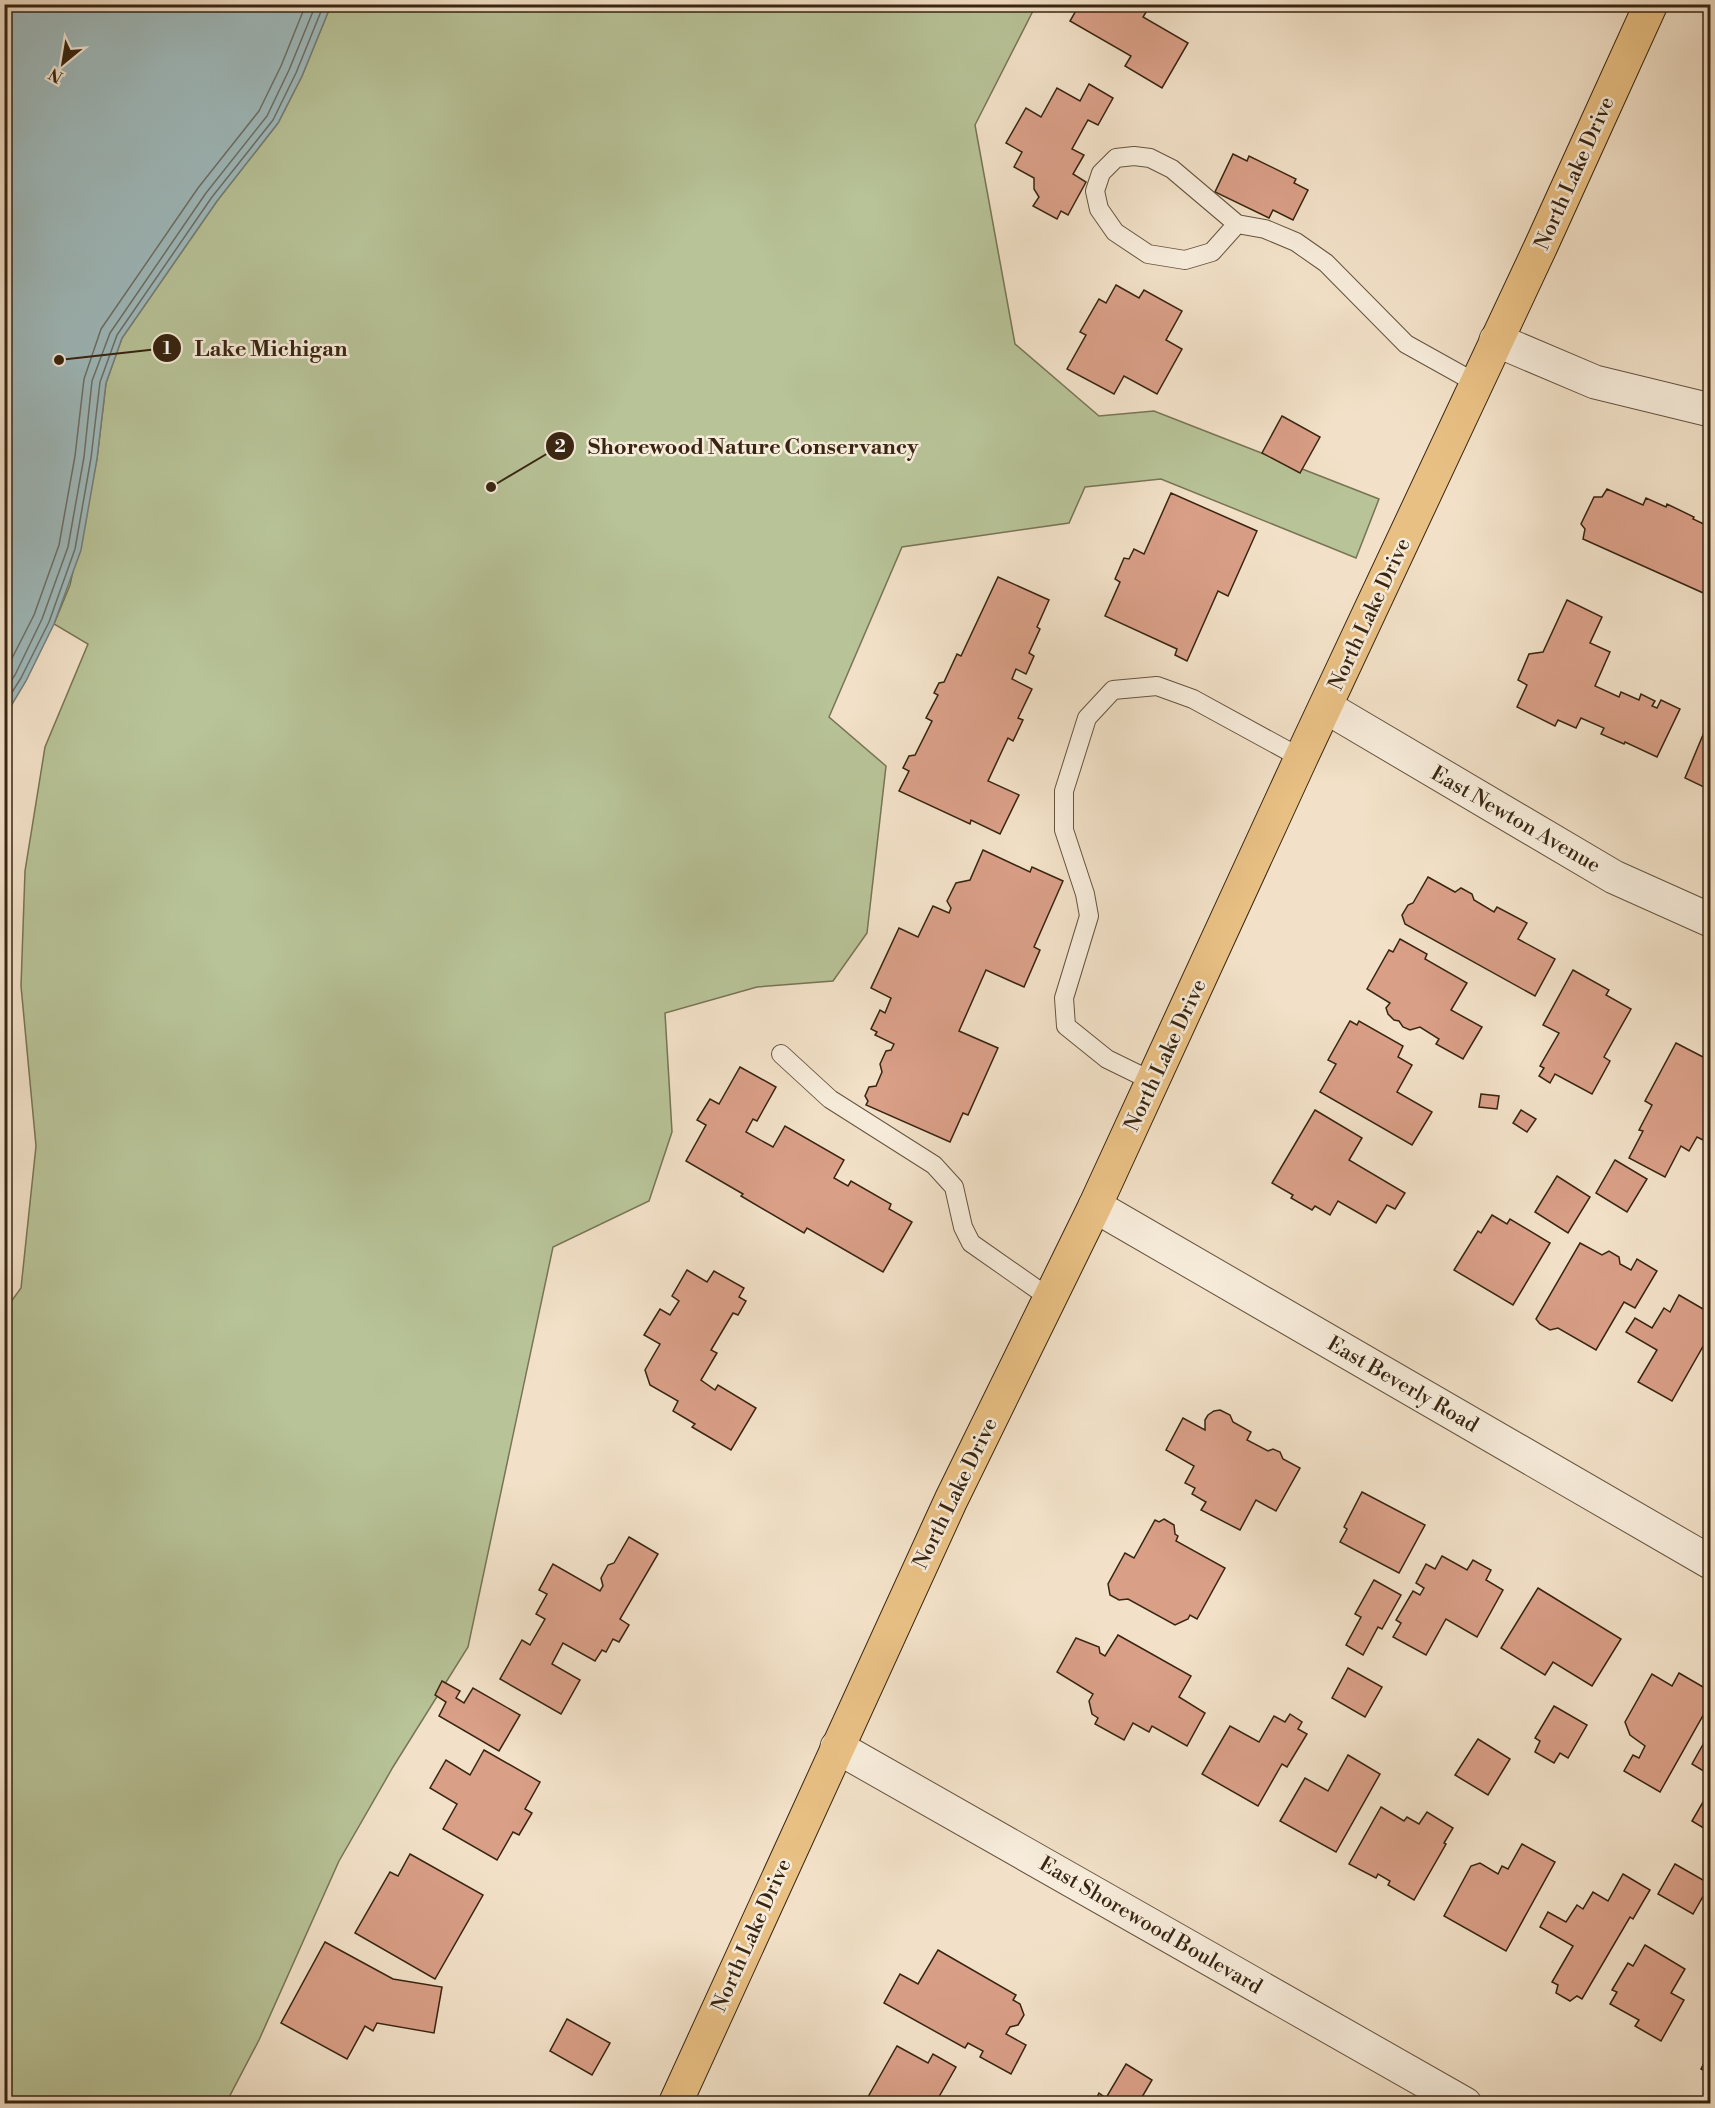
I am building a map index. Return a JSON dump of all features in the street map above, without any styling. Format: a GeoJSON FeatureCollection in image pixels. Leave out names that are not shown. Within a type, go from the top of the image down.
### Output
{"type":"FeatureCollection","features":[{"type":"Feature","properties":{"kind":"main road","name":"North Lake Drive"},"geometry":{"type":"LineString","coordinates":[[675,2103],[951,1500],[1095,1206],[1651,4]]}},
{"type":"Feature","properties":{"kind":"street"},"geometry":{"type":"LineString","coordinates":[[1496,340],[1595,382],[1710,410]]}},
{"type":"Feature","properties":{"kind":"street","name":"East Newton Avenue"},"geometry":{"type":"LineString","coordinates":[[1326,707],[1614,877],[1710,920]]}},
{"type":"Feature","properties":{"kind":"street","name":"East Beverly Road"},"geometry":{"type":"LineString","coordinates":[[1095,1206],[1710,1563]]}},
{"type":"Feature","properties":{"kind":"street","name":"East Shorewood Boulevard"},"geometry":{"type":"LineString","coordinates":[[837,1747],[1466,2103]]}},
{"type":"Feature","properties":{"kind":"lane"},"geometry":{"type":"LineString","coordinates":[[1236,224],[1212,252],[1185,260],[1148,254],[1115,232],[1099,209],[1095,191],[1101,173],[1116,158],[1134,156],[1150,158],[1172,169],[1236,224],[1265,229],[1296,242],[1326,263],[1406,344],[1476,383]]}},
{"type":"Feature","properties":{"kind":"lane"},"geometry":{"type":"LineString","coordinates":[[1152,1081],[1107,1059],[1066,1026],[1064,998],[1089,916],[1085,894],[1064,830],[1064,791],[1087,718],[1113,690],[1157,686],[1193,699],[1301,758]]}},
{"type":"Feature","properties":{"kind":"lane"},"geometry":{"type":"LineString","coordinates":[[781,1054],[830,1099],[934,1165],[954,1187],[963,1227],[971,1243],[1051,1299]]}},
{"type":"Feature","properties":{"kind":"green space"},"geometry":{"type":"Polygon","coordinates":[[[331,5],[1036,5],[975,125],[1015,344],[1099,416],[1154,411],[1379,499],[1356,558],[1161,479],[1085,487],[1069,523],[902,547],[829,717],[886,766],[867,933],[833,981],[757,987],[665,1013],[672,1132],[649,1201],[553,1247],[468,1647],[393,1767],[339,1861],[259,2040],[226,2103],[5,2103],[4,1579],[9,1577],[4,1479],[5,1310],[21,1288],[36,1146],[21,986],[25,871],[45,747],[88,644],[54,624],[70,585],[97,459],[106,383],[122,338],[217,201],[278,123],[302,76],[331,5]]]}},
{"type":"Feature","properties":{"kind":"water"},"geometry":{"type":"Polygon","coordinates":[[[5,4],[331,5],[302,76],[278,123],[217,201],[122,338],[106,383],[97,459],[81,550],[54,624],[26,681],[5,716],[5,4]]]}},
{"type":"Feature","properties":{"kind":"building"},"geometry":{"type":"Polygon","coordinates":[[[1069,4],[1151,4],[1143,17],[1188,43],[1162,88],[1125,66],[1131,56],[1070,21],[1077,9],[1069,4]]]}},
{"type":"Feature","properties":{"kind":"building"},"geometry":{"type":"Polygon","coordinates":[[[1089,84],[1113,98],[1098,125],[1088,120],[1072,149],[1084,155],[1073,174],[1086,182],[1068,215],[1061,211],[1057,219],[1033,206],[1039,197],[1034,189],[1034,178],[1014,167],[1022,152],[1006,143],[1026,108],[1041,117],[1057,88],[1080,101],[1089,84]]]}},
{"type":"Feature","properties":{"kind":"building"},"geometry":{"type":"Polygon","coordinates":[[[1233,154],[1247,161],[1249,156],[1296,179],[1294,183],[1308,190],[1293,220],[1273,210],[1269,218],[1215,192],[1233,154]]]}},
{"type":"Feature","properties":{"kind":"building"},"geometry":{"type":"Polygon","coordinates":[[[1116,285],[1139,298],[1144,290],[1182,311],[1166,340],[1182,349],[1157,394],[1124,376],[1114,394],[1067,369],[1086,335],[1080,332],[1099,299],[1106,303],[1116,285]]]}},
{"type":"Feature","properties":{"kind":"building"},"geometry":{"type":"Polygon","coordinates":[[[1282,416],[1320,437],[1300,473],[1262,453],[1282,416]]]}},
{"type":"Feature","properties":{"kind":"building"},"geometry":{"type":"Polygon","coordinates":[[[1607,489],[1643,505],[1646,498],[1666,507],[1667,504],[1710,527],[1704,545],[1710,548],[1710,596],[1583,539],[1585,529],[1581,524],[1594,497],[1602,497],[1607,489]]]}},
{"type":"Feature","properties":{"kind":"building"},"geometry":{"type":"Polygon","coordinates":[[[1171,493],[1257,531],[1228,596],[1218,591],[1187,661],[1175,655],[1177,649],[1105,616],[1120,582],[1115,579],[1124,558],[1129,559],[1134,549],[1144,554],[1171,493]]]}},
{"type":"Feature","properties":{"kind":"building"},"geometry":{"type":"Polygon","coordinates":[[[998,577],[1049,600],[1037,627],[1040,629],[1029,653],[1034,656],[1026,674],[1016,669],[1012,679],[1032,689],[1018,718],[1023,720],[1013,741],[1008,738],[988,781],[1019,795],[1000,834],[971,820],[970,824],[899,791],[909,771],[903,768],[909,756],[915,755],[932,721],[926,718],[938,695],[934,693],[939,683],[944,682],[957,654],[961,656],[998,577]]]}},
{"type":"Feature","properties":{"kind":"building"},"geometry":{"type":"Polygon","coordinates":[[[1567,600],[1602,617],[1590,643],[1610,652],[1595,686],[1619,697],[1621,692],[1639,700],[1641,694],[1655,701],[1652,706],[1657,708],[1661,700],[1680,709],[1657,757],[1601,734],[1604,728],[1581,718],[1576,728],[1558,720],[1555,726],[1517,707],[1527,685],[1518,680],[1529,654],[1543,652],[1567,600]]]}},
{"type":"Feature","properties":{"kind":"building"},"geometry":{"type":"Polygon","coordinates":[[[1710,718],[1710,783],[1708,789],[1685,778],[1710,718]]]}},
{"type":"Feature","properties":{"kind":"building"},"geometry":{"type":"Polygon","coordinates":[[[983,850],[1030,872],[1032,867],[1063,881],[1034,947],[1040,950],[1024,987],[986,970],[959,1031],[998,1048],[968,1115],[963,1113],[950,1142],[866,1105],[868,1101],[865,1096],[869,1087],[876,1086],[882,1072],[880,1064],[886,1051],[891,1050],[894,1044],[875,1035],[877,1032],[871,1029],[880,1010],[885,1013],[891,998],[871,988],[899,928],[918,937],[933,906],[949,913],[951,908],[947,901],[956,883],[970,880],[983,850]]]}},
{"type":"Feature","properties":{"kind":"building"},"geometry":{"type":"Polygon","coordinates":[[[1428,877],[1455,892],[1461,888],[1472,894],[1474,900],[1494,912],[1497,907],[1527,923],[1518,939],[1555,959],[1535,996],[1405,924],[1402,915],[1408,905],[1413,903],[1428,877]]]}},
{"type":"Feature","properties":{"kind":"building"},"geometry":{"type":"Polygon","coordinates":[[[1400,939],[1427,954],[1425,959],[1467,983],[1451,1010],[1482,1027],[1463,1059],[1436,1044],[1439,1039],[1420,1027],[1410,1030],[1403,1027],[1399,1021],[1394,1020],[1388,1014],[1386,1008],[1390,1003],[1367,989],[1389,950],[1393,952],[1400,939]]]}},
{"type":"Feature","properties":{"kind":"building"},"geometry":{"type":"Polygon","coordinates":[[[1573,970],[1609,990],[1606,995],[1631,1009],[1604,1057],[1610,1061],[1592,1094],[1555,1074],[1550,1083],[1539,1076],[1544,1068],[1540,1066],[1559,1033],[1543,1025],[1573,970]]]}},
{"type":"Feature","properties":{"kind":"building"},"geometry":{"type":"Polygon","coordinates":[[[1350,1021],[1357,1025],[1359,1021],[1403,1046],[1398,1057],[1412,1065],[1397,1092],[1432,1112],[1412,1145],[1320,1092],[1336,1064],[1328,1060],[1350,1021]]]}},
{"type":"Feature","properties":{"kind":"building"},"geometry":{"type":"Polygon","coordinates":[[[1676,1043],[1705,1058],[1710,1054],[1710,1130],[1705,1141],[1697,1137],[1689,1151],[1681,1146],[1665,1177],[1629,1158],[1643,1131],[1639,1130],[1652,1105],[1645,1101],[1676,1043]]]}},
{"type":"Feature","properties":{"kind":"building"},"geometry":{"type":"Polygon","coordinates":[[[740,1067],[776,1087],[757,1121],[753,1119],[746,1132],[773,1147],[785,1126],[844,1160],[834,1178],[848,1186],[851,1181],[891,1204],[889,1209],[912,1222],[883,1272],[807,1228],[804,1233],[686,1161],[706,1125],[697,1120],[710,1099],[719,1104],[740,1067]]]}},
{"type":"Feature","properties":{"kind":"building"},"geometry":{"type":"Polygon","coordinates":[[[1481,1094],[1499,1096],[1497,1109],[1479,1107],[1481,1094]]]}},
{"type":"Feature","properties":{"kind":"building"},"geometry":{"type":"Polygon","coordinates":[[[1315,1110],[1362,1138],[1349,1160],[1405,1193],[1395,1209],[1387,1205],[1376,1223],[1338,1201],[1330,1215],[1315,1206],[1312,1210],[1291,1198],[1293,1195],[1272,1183],[1315,1110]]]}},
{"type":"Feature","properties":{"kind":"building"},"geometry":{"type":"Polygon","coordinates":[[[1521,1110],[1536,1119],[1527,1132],[1513,1123],[1521,1110]]]}},
{"type":"Feature","properties":{"kind":"building"},"geometry":{"type":"Polygon","coordinates":[[[1615,1160],[1647,1179],[1627,1212],[1596,1193],[1615,1160]]]}},
{"type":"Feature","properties":{"kind":"building"},"geometry":{"type":"Polygon","coordinates":[[[1557,1176],[1590,1197],[1568,1233],[1535,1212],[1557,1176]]]}},
{"type":"Feature","properties":{"kind":"building"},"geometry":{"type":"Polygon","coordinates":[[[1492,1215],[1507,1224],[1510,1219],[1550,1243],[1513,1305],[1454,1270],[1478,1231],[1481,1233],[1492,1215]]]}},
{"type":"Feature","properties":{"kind":"building"},"geometry":{"type":"Polygon","coordinates":[[[1580,1243],[1602,1255],[1609,1251],[1619,1257],[1620,1264],[1631,1270],[1637,1259],[1657,1271],[1635,1308],[1624,1302],[1596,1350],[1558,1328],[1550,1330],[1536,1319],[1580,1243]]]}},
{"type":"Feature","properties":{"kind":"building"},"geometry":{"type":"Polygon","coordinates":[[[687,1270],[707,1282],[714,1271],[744,1288],[739,1297],[746,1301],[738,1315],[733,1313],[711,1350],[717,1353],[701,1380],[715,1390],[718,1385],[756,1408],[731,1450],[692,1427],[695,1424],[673,1411],[678,1401],[650,1385],[645,1370],[660,1344],[644,1335],[660,1309],[670,1315],[679,1301],[672,1296],[687,1270]]]}},
{"type":"Feature","properties":{"kind":"building"},"geometry":{"type":"Polygon","coordinates":[[[1679,1295],[1710,1313],[1710,1334],[1672,1401],[1638,1382],[1657,1350],[1626,1332],[1635,1318],[1652,1328],[1664,1308],[1670,1312],[1679,1295]]]}},
{"type":"Feature","properties":{"kind":"building"},"geometry":{"type":"Polygon","coordinates":[[[1220,1410],[1230,1415],[1233,1422],[1251,1432],[1247,1440],[1268,1451],[1273,1449],[1280,1452],[1283,1459],[1300,1468],[1276,1511],[1256,1500],[1240,1530],[1201,1510],[1206,1502],[1192,1494],[1195,1488],[1185,1483],[1194,1466],[1166,1450],[1183,1418],[1205,1430],[1205,1420],[1208,1415],[1220,1410]]]}},
{"type":"Feature","properties":{"kind":"building"},"geometry":{"type":"Polygon","coordinates":[[[1362,1492],[1425,1525],[1399,1573],[1340,1542],[1347,1529],[1344,1527],[1362,1492]]]}},
{"type":"Feature","properties":{"kind":"building"},"geometry":{"type":"Polygon","coordinates":[[[1164,1519],[1174,1525],[1175,1534],[1178,1536],[1176,1541],[1225,1568],[1197,1619],[1190,1615],[1188,1619],[1175,1625],[1128,1599],[1119,1600],[1110,1595],[1108,1584],[1125,1553],[1134,1558],[1155,1520],[1159,1522],[1164,1519]]]}},
{"type":"Feature","properties":{"kind":"building"},"geometry":{"type":"Polygon","coordinates":[[[629,1537],[658,1554],[620,1619],[629,1625],[619,1642],[613,1639],[606,1652],[602,1650],[595,1661],[563,1643],[552,1664],[580,1680],[561,1714],[500,1679],[522,1640],[530,1645],[545,1619],[536,1614],[547,1594],[539,1590],[553,1564],[600,1591],[603,1586],[601,1578],[608,1565],[614,1563],[629,1537]]]}},
{"type":"Feature","properties":{"kind":"building"},"geometry":{"type":"Polygon","coordinates":[[[1442,1556],[1467,1570],[1473,1560],[1491,1570],[1486,1580],[1503,1590],[1477,1637],[1446,1619],[1426,1655],[1393,1637],[1401,1623],[1396,1620],[1413,1591],[1420,1595],[1424,1588],[1416,1583],[1426,1564],[1435,1569],[1442,1556]]]}},
{"type":"Feature","properties":{"kind":"building"},"geometry":{"type":"Polygon","coordinates":[[[1374,1580],[1401,1595],[1382,1629],[1378,1627],[1363,1655],[1346,1645],[1361,1617],[1355,1614],[1374,1580]]]}},
{"type":"Feature","properties":{"kind":"building"},"geometry":{"type":"Polygon","coordinates":[[[1538,1588],[1621,1639],[1592,1686],[1553,1662],[1545,1675],[1501,1648],[1538,1588]]]}},
{"type":"Feature","properties":{"kind":"building"},"geometry":{"type":"Polygon","coordinates":[[[1118,1635],[1191,1676],[1179,1697],[1205,1713],[1187,1746],[1152,1726],[1149,1732],[1133,1723],[1124,1740],[1095,1724],[1098,1718],[1092,1714],[1089,1701],[1093,1694],[1057,1672],[1076,1638],[1099,1647],[1100,1653],[1105,1656],[1118,1635]]]}},
{"type":"Feature","properties":{"kind":"building"},"geometry":{"type":"Polygon","coordinates":[[[1348,1668],[1382,1687],[1365,1717],[1332,1698],[1348,1668]]]}},
{"type":"Feature","properties":{"kind":"building"},"geometry":{"type":"Polygon","coordinates":[[[1679,1673],[1710,1691],[1710,1703],[1660,1792],[1624,1771],[1633,1755],[1639,1758],[1645,1746],[1630,1735],[1625,1722],[1652,1674],[1672,1686],[1679,1673]]]}},
{"type":"Feature","properties":{"kind":"building"},"geometry":{"type":"Polygon","coordinates":[[[442,1681],[460,1691],[456,1698],[464,1703],[473,1688],[520,1715],[499,1751],[439,1716],[446,1702],[435,1695],[442,1681]]]}},
{"type":"Feature","properties":{"kind":"building"},"geometry":{"type":"Polygon","coordinates":[[[1554,1706],[1587,1725],[1568,1758],[1560,1753],[1554,1763],[1535,1752],[1540,1741],[1535,1738],[1554,1706]]]}},
{"type":"Feature","properties":{"kind":"building"},"geometry":{"type":"Polygon","coordinates":[[[1290,1714],[1302,1722],[1298,1729],[1307,1734],[1287,1767],[1282,1764],[1258,1806],[1202,1774],[1230,1726],[1259,1742],[1274,1716],[1285,1722],[1290,1714]]]}},
{"type":"Feature","properties":{"kind":"building"},"geometry":{"type":"Polygon","coordinates":[[[1710,1732],[1710,1775],[1692,1764],[1710,1732]]]}},
{"type":"Feature","properties":{"kind":"building"},"geometry":{"type":"Polygon","coordinates":[[[1478,1739],[1510,1759],[1488,1795],[1455,1775],[1478,1739]]]}},
{"type":"Feature","properties":{"kind":"building"},"geometry":{"type":"Polygon","coordinates":[[[484,1750],[540,1782],[525,1809],[532,1813],[519,1835],[513,1832],[497,1860],[443,1829],[457,1804],[430,1788],[446,1760],[470,1775],[484,1750]]]}},
{"type":"Feature","properties":{"kind":"building"},"geometry":{"type":"Polygon","coordinates":[[[1348,1755],[1380,1774],[1336,1852],[1280,1821],[1305,1778],[1328,1791],[1348,1755]]]}},
{"type":"Feature","properties":{"kind":"building"},"geometry":{"type":"Polygon","coordinates":[[[1710,1790],[1710,1832],[1692,1821],[1710,1790]]]}},
{"type":"Feature","properties":{"kind":"building"},"geometry":{"type":"Polygon","coordinates":[[[1381,1807],[1404,1821],[1407,1817],[1419,1824],[1427,1812],[1453,1828],[1414,1900],[1388,1885],[1390,1881],[1378,1874],[1376,1878],[1349,1864],[1381,1807]]]}},
{"type":"Feature","properties":{"kind":"building"},"geometry":{"type":"Polygon","coordinates":[[[1522,1844],[1555,1862],[1506,1951],[1444,1916],[1471,1866],[1480,1863],[1498,1874],[1502,1866],[1508,1869],[1522,1844]]]}},
{"type":"Feature","properties":{"kind":"building"},"geometry":{"type":"Polygon","coordinates":[[[410,1854],[483,1895],[435,1979],[355,1933],[390,1872],[398,1876],[410,1854]]]}},
{"type":"Feature","properties":{"kind":"building"},"geometry":{"type":"Polygon","coordinates":[[[1675,1864],[1710,1884],[1693,1914],[1658,1894],[1675,1864]]]}},
{"type":"Feature","properties":{"kind":"building"},"geometry":{"type":"Polygon","coordinates":[[[1623,1874],[1650,1890],[1633,1919],[1630,1917],[1582,1999],[1577,1996],[1570,2001],[1556,1993],[1558,1985],[1552,1982],[1573,1946],[1540,1927],[1548,1912],[1566,1922],[1577,1905],[1583,1909],[1593,1892],[1608,1901],[1623,1874]]]}},
{"type":"Feature","properties":{"kind":"building"},"geometry":{"type":"Polygon","coordinates":[[[325,1942],[393,1979],[442,1987],[434,2033],[377,2023],[373,2031],[365,2026],[347,2059],[281,2023],[325,1942]]]}},
{"type":"Feature","properties":{"kind":"building"},"geometry":{"type":"Polygon","coordinates":[[[1645,1945],[1685,1969],[1671,1993],[1684,2000],[1661,2041],[1635,2026],[1639,2020],[1610,2004],[1617,1992],[1612,1990],[1628,1963],[1633,1966],[1645,1945]]]}},
{"type":"Feature","properties":{"kind":"building"},"geometry":{"type":"Polygon","coordinates":[[[938,1950],[1016,1995],[1013,2000],[1020,2004],[1024,2015],[1018,2025],[1010,2027],[1006,2034],[1026,2045],[1011,2074],[980,2057],[983,2051],[968,2043],[965,2048],[884,2003],[900,1974],[918,1984],[938,1950]]]}},
{"type":"Feature","properties":{"kind":"building"},"geometry":{"type":"Polygon","coordinates":[[[567,2019],[610,2043],[592,2075],[550,2051],[567,2019]]]}},
{"type":"Feature","properties":{"kind":"building"},"geometry":{"type":"Polygon","coordinates":[[[897,2046],[928,2063],[933,2054],[956,2067],[936,2102],[939,2104],[864,2104],[897,2046]]]}},
{"type":"Feature","properties":{"kind":"building"},"geometry":{"type":"Polygon","coordinates":[[[1710,2052],[1710,2074],[1701,2069],[1710,2052]]]}},
{"type":"Feature","properties":{"kind":"building"},"geometry":{"type":"Polygon","coordinates":[[[1126,2064],[1152,2080],[1142,2097],[1153,2104],[1083,2104],[1086,2099],[1094,2103],[1099,2093],[1106,2098],[1126,2064]]]}},
{"type":"Feature","properties":{"kind":"place","name":"Lake Michigan"},"geometry":{"type":"Point","coordinates":[59,360]}},
{"type":"Feature","properties":{"kind":"place","name":"Shorewood Nature Conservancy"},"geometry":{"type":"Point","coordinates":[491,487]}}]}
